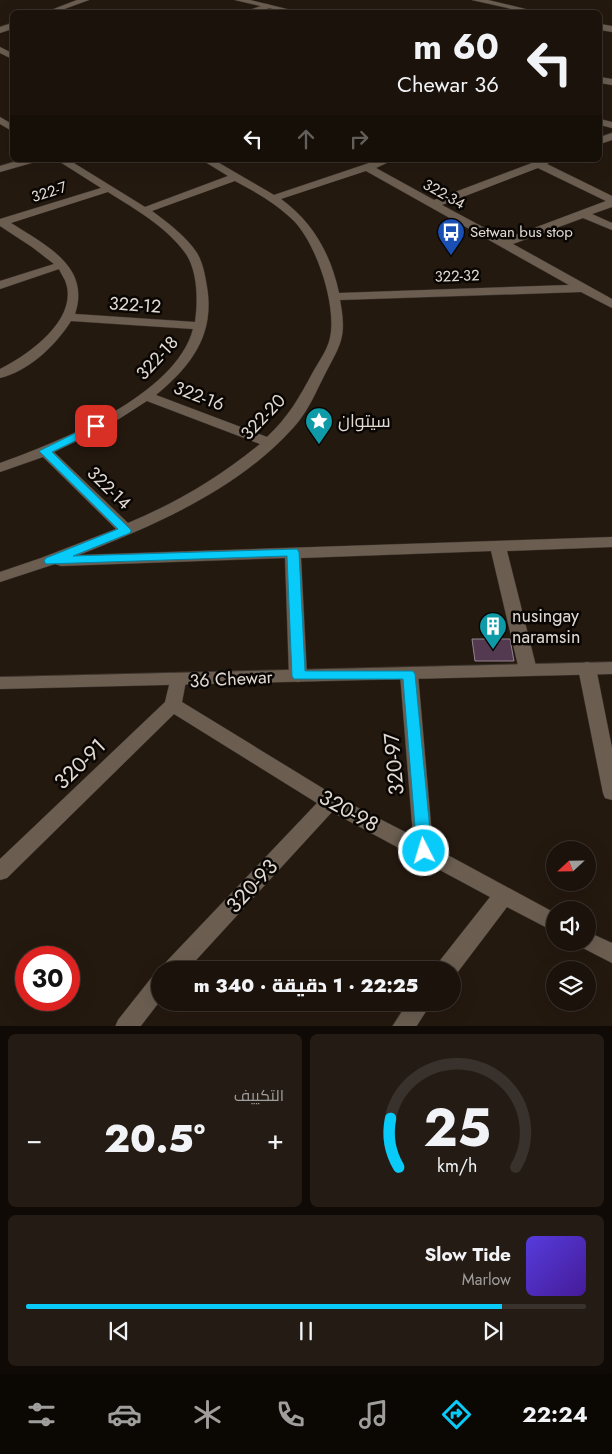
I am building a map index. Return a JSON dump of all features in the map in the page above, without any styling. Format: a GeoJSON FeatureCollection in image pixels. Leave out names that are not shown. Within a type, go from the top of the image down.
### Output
{"type":"FeatureCollection","features":[{"type":"Feature","properties":{"kind":"street"},"geometry":{"type":"LineString","coordinates":[[56,10],[85,0]]}},
{"type":"Feature","properties":{"kind":"street"},"geometry":{"type":"LineString","coordinates":[[239,0],[286,10]]}},
{"type":"Feature","properties":{"kind":"street"},"geometry":{"type":"LineString","coordinates":[[476,0],[524,10]]}},
{"type":"Feature","properties":{"kind":"street"},"geometry":{"type":"LineString","coordinates":[[254,10],[267,6]]}},
{"type":"Feature","properties":{"kind":"street"},"geometry":{"type":"LineString","coordinates":[[0,170],[25,162]]}},
{"type":"Feature","properties":{"kind":"street","name":"322-18"},"geometry":{"type":"LineString","coordinates":[[0,468],[45,451],[96,426],[145,396],[172,374],[190,353],[200,326],[202,292],[198,269],[191,253],[165,228],[143,211],[65,162]]}},
{"type":"Feature","properties":{"kind":"street","name":"322-20"},"geometry":{"type":"LineString","coordinates":[[0,577],[50,561],[179,506],[214,485],[268,442],[288,424],[305,400],[335,342],[336,314],[325,261],[314,240],[298,220],[271,199],[235,177],[217,162]]}},
{"type":"Feature","properties":{"kind":"street"},"geometry":{"type":"LineString","coordinates":[[271,199],[382,162]]}},
{"type":"Feature","properties":{"kind":"street"},"geometry":{"type":"LineString","coordinates":[[432,205],[544,162]]}},
{"type":"Feature","properties":{"kind":"street"},"geometry":{"type":"LineString","coordinates":[[538,164],[612,201]]}},
{"type":"Feature","properties":{"kind":"street","name":"322-34"},"geometry":{"type":"LineString","coordinates":[[367,167],[612,304]]}},
{"type":"Feature","properties":{"kind":"street"},"geometry":{"type":"LineString","coordinates":[[143,211],[235,177]]}},
{"type":"Feature","properties":{"kind":"street","name":"322-7"},"geometry":{"type":"LineString","coordinates":[[2,222],[108,189]]}},
{"type":"Feature","properties":{"kind":"street"},"geometry":{"type":"LineString","coordinates":[[503,244],[612,201]]}},
{"type":"Feature","properties":{"kind":"street"},"geometry":{"type":"LineString","coordinates":[[583,214],[612,227]]}},
{"type":"Feature","properties":{"kind":"street"},"geometry":{"type":"LineString","coordinates":[[0,374],[21,364],[35,354],[55,334],[67,318],[74,302],[75,292],[70,277],[56,259],[2,222]]}},
{"type":"Feature","properties":{"kind":"street"},"geometry":{"type":"LineString","coordinates":[[0,285],[61,265]]}},
{"type":"Feature","properties":{"kind":"street","name":"322-32"},"geometry":{"type":"LineString","coordinates":[[333,297],[582,288]]}},
{"type":"Feature","properties":{"kind":"street","name":"322-12"},"geometry":{"type":"LineString","coordinates":[[67,318],[200,326]]}},
{"type":"Feature","properties":{"kind":"street","name":"322-16"},"geometry":{"type":"LineString","coordinates":[[145,396],[268,442]]}},
{"type":"Feature","properties":{"kind":"street","name":"322-14"},"geometry":{"type":"LineString","coordinates":[[45,451],[126,530]]}},
{"type":"Feature","properties":{"kind":"street"},"geometry":{"type":"LineString","coordinates":[[50,561],[612,542]]}},
{"type":"Feature","properties":{"kind":"street"},"geometry":{"type":"LineString","coordinates":[[498,546],[528,670]]}},
{"type":"Feature","properties":{"kind":"street"},"geometry":{"type":"LineString","coordinates":[[293,552],[298,676]]}},
{"type":"Feature","properties":{"kind":"street"},"geometry":{"type":"LineString","coordinates":[[587,668],[612,793]]}},
{"type":"Feature","properties":{"kind":"street","name":"36 Chewar"},"geometry":{"type":"LineString","coordinates":[[0,683],[176,681],[612,668]]}},
{"type":"Feature","properties":{"kind":"street","name":"320-97"},"geometry":{"type":"LineString","coordinates":[[409,674],[424,851]]}},
{"type":"Feature","properties":{"kind":"street"},"geometry":{"type":"LineString","coordinates":[[173,705],[176,681]]}},
{"type":"Feature","properties":{"kind":"street","name":"320-98"},"geometry":{"type":"LineString","coordinates":[[173,705],[330,802],[546,918]]}},
{"type":"Feature","properties":{"kind":"street","name":"320-91"},"geometry":{"type":"LineString","coordinates":[[0,872],[173,705]]}},
{"type":"Feature","properties":{"kind":"street","name":"320-93"},"geometry":{"type":"LineString","coordinates":[[181,961],[330,802]]}},
{"type":"Feature","properties":{"kind":"street"},"geometry":{"type":"LineString","coordinates":[[453,961],[503,896]]}},
{"type":"Feature","properties":{"kind":"street"},"geometry":{"type":"LineString","coordinates":[[596,945],[612,954]]}},
{"type":"Feature","properties":{"kind":"street"},"geometry":{"type":"LineString","coordinates":[[126,1026],[151,995]]}},
{"type":"Feature","properties":{"kind":"street"},"geometry":{"type":"LineString","coordinates":[[403,1026],[414,1011]]}},
{"type":"Feature","properties":{"kind":"building","name":"nusingay naramsin"},"geometry":{"type":"Polygon","coordinates":[[[472,639],[510,639],[514,661],[475,661],[472,639]]]}},
{"type":"Feature","properties":{"kind":"place","name":"Setwan bus stop"},"geometry":{"type":"Point","coordinates":[451,256]}},
{"type":"Feature","properties":{"kind":"place","name":"سيتوان"},"geometry":{"type":"Point","coordinates":[319,445]}},
{"type":"Feature","properties":{"kind":"place","name":"nusingay naramsin"},"geometry":{"type":"Point","coordinates":[493,650]}},
{"type":"Feature","properties":{"kind":"route"},"geometry":{"type":"LineString","coordinates":[[96,426],[67,442],[45,451],[126,530],[50,561],[293,552],[298,676],[409,674],[424,851]]}}]}
